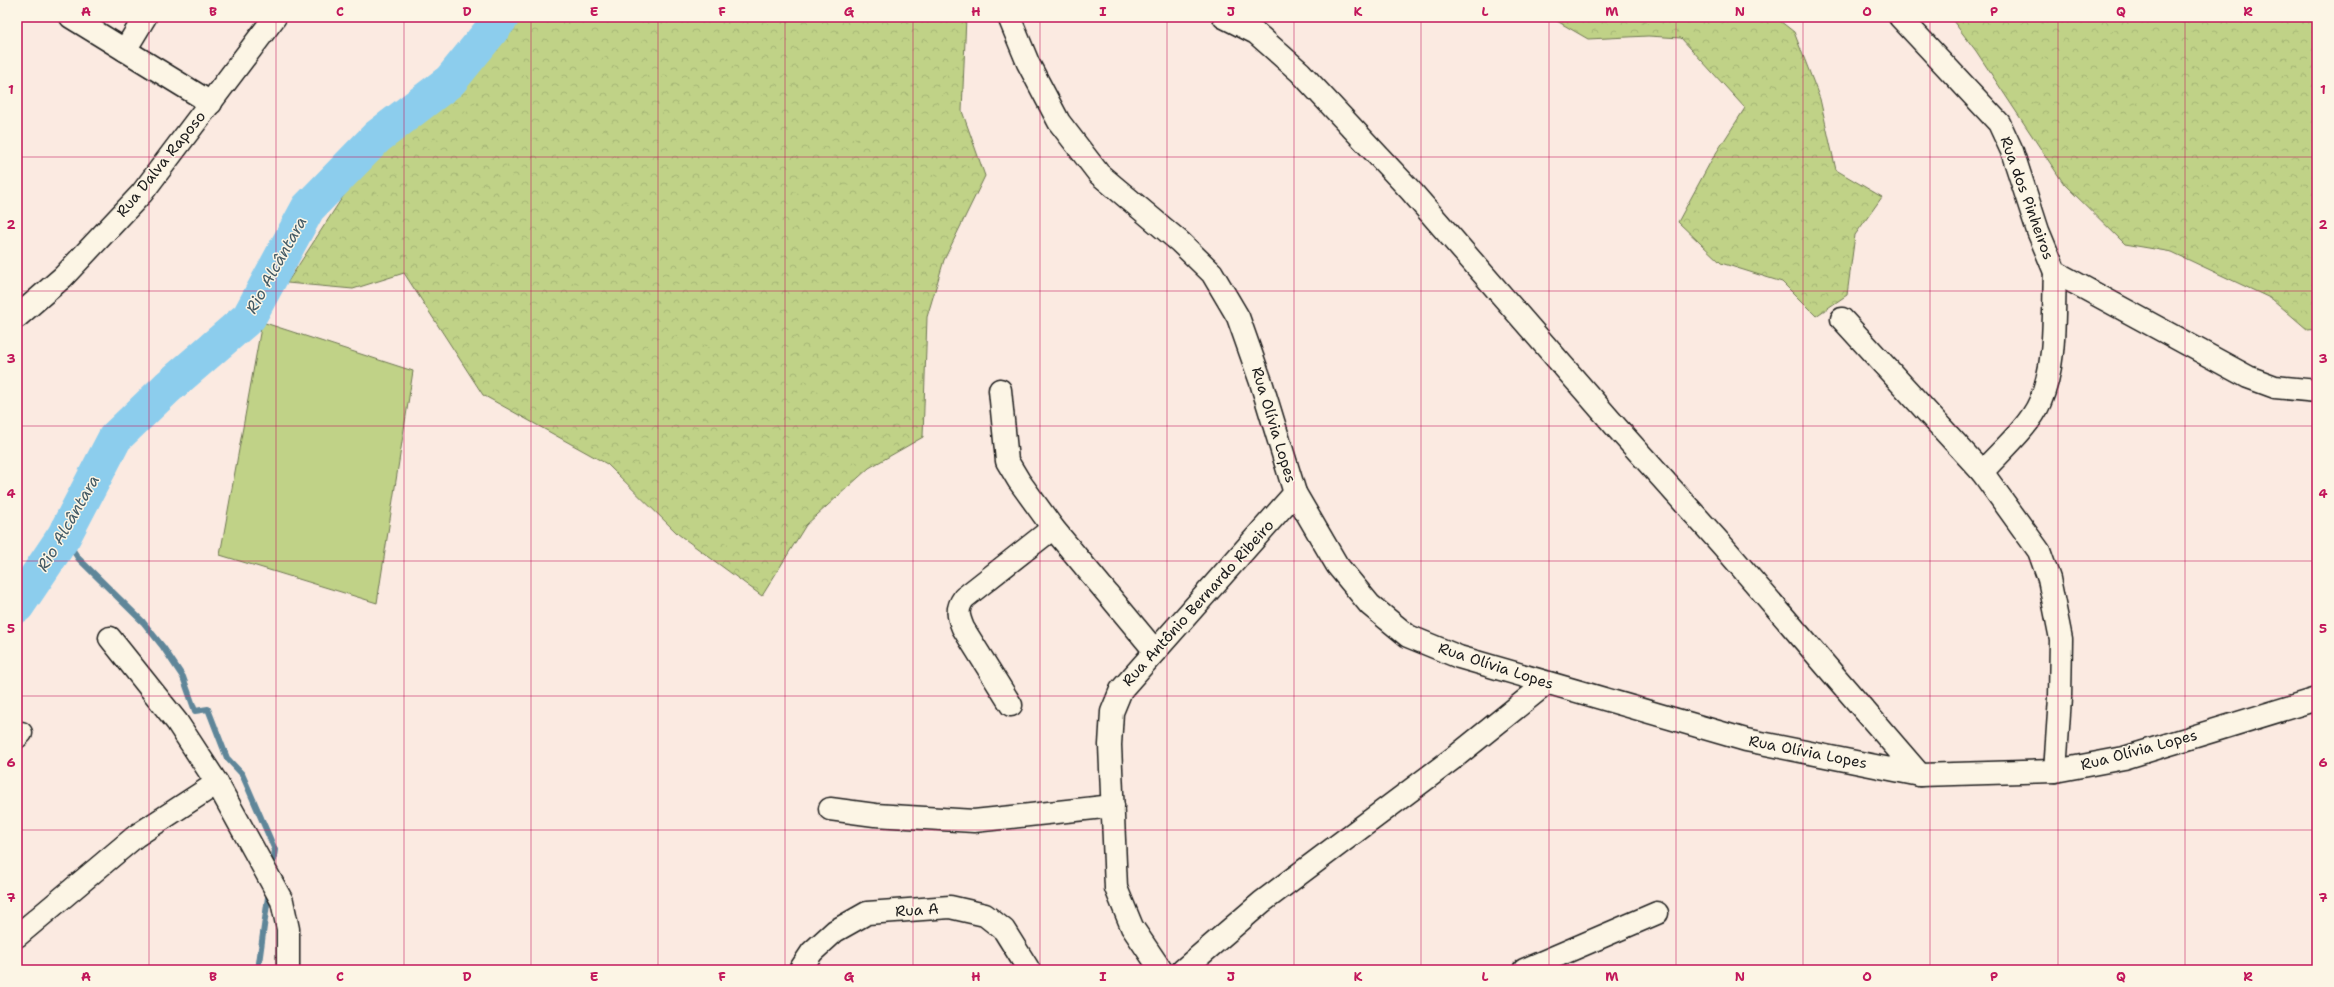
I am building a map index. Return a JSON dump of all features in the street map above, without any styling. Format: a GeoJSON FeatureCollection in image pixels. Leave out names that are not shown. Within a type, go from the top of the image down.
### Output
{"type":"FeatureCollection","features":[{"type":"Feature","properties":{"kind":"street"},"geometry":{"type":"LineString","coordinates":[[71,17],[211,103]]}},
{"type":"Feature","properties":{"kind":"street"},"geometry":{"type":"LineString","coordinates":[[125,50],[145,17]]}},
{"type":"Feature","properties":{"kind":"street","name":"Rua Dalva Raposo"},"geometry":{"type":"LineString","coordinates":[[17,317],[64,277],[142,194],[276,17]]}},
{"type":"Feature","properties":{"kind":"street","name":"Rua Olívia Lopes"},"geometry":{"type":"LineString","coordinates":[[1009,17],[1028,63],[1059,122],[1099,174],[1180,242],[1212,273],[1238,317],[1261,382],[1295,493],[1337,564],[1370,605],[1408,636],[1458,657],[1746,740],[1920,775],[2055,771],[2124,758],[2317,699]]}},
{"type":"Feature","properties":{"kind":"street","name":"Rua dos Pinheiros"},"geometry":{"type":"LineString","coordinates":[[1900,17],[1999,123],[2012,151],[2038,231],[2055,272],[2248,377],[2275,387],[2317,391]]}},
{"type":"Feature","properties":{"kind":"street"},"geometry":{"type":"LineString","coordinates":[[1228,18],[1256,33],[1300,72],[1411,191],[1617,428],[1722,545],[1920,775]]}},
{"type":"Feature","properties":{"kind":"street"},"geometry":{"type":"LineString","coordinates":[[1982,472],[2028,422],[2040,403],[2052,358],[2055,272]]}},
{"type":"Feature","properties":{"kind":"street"},"geometry":{"type":"LineString","coordinates":[[1842,319],[1982,472],[2039,551],[2049,579],[2061,639],[2060,698],[2055,771]]}},
{"type":"Feature","properties":{"kind":"street"},"geometry":{"type":"LineString","coordinates":[[1000,390],[1007,461],[1019,481],[1053,528],[1154,651]]}},
{"type":"Feature","properties":{"kind":"street","name":"Rua Antônio Bernardo Ribeiro"},"geometry":{"type":"LineString","coordinates":[[1161,970],[1132,927],[1116,888],[1110,745],[1112,712],[1120,690],[1295,493]]}},
{"type":"Feature","properties":{"kind":"street"},"geometry":{"type":"LineString","coordinates":[[1011,705],[963,628],[958,615],[958,607],[964,598],[1053,528]]}},
{"type":"Feature","properties":{"kind":"street"},"geometry":{"type":"LineString","coordinates":[[110,638],[177,722],[217,783],[282,901],[288,929],[288,970]]}},
{"type":"Feature","properties":{"kind":"street"},"geometry":{"type":"LineString","coordinates":[[1183,970],[1262,902],[1455,757],[1547,683]]}},
{"type":"Feature","properties":{"kind":"street"},"geometry":{"type":"LineString","coordinates":[[17,936],[136,836],[217,783]]}},
{"type":"Feature","properties":{"kind":"street"},"geometry":{"type":"LineString","coordinates":[[830,809],[876,815],[974,821],[1113,806]]}},
{"type":"Feature","properties":{"kind":"street","name":"Rua A"},"geometry":{"type":"LineString","coordinates":[[800,970],[812,952],[835,931],[867,913],[950,907],[985,915],[1004,930],[1029,970]]}},
{"type":"Feature","properties":{"kind":"street"},"geometry":{"type":"LineString","coordinates":[[1524,970],[1657,913]]}},
{"type":"Feature","properties":{"kind":"green space"},"geometry":{"type":"Polygon","coordinates":[[[520,17],[966,17],[962,111],[985,176],[944,260],[927,317],[923,437],[869,468],[806,525],[762,596],[678,534],[607,464],[483,395],[404,273],[353,289],[287,283],[355,178],[460,87],[520,17]]]}},
{"type":"Feature","properties":{"kind":"green space"},"geometry":{"type":"Polygon","coordinates":[[[1550,17],[1775,17],[1794,32],[1820,99],[1836,170],[1882,197],[1855,235],[1847,295],[1816,316],[1782,282],[1721,263],[1678,222],[1711,161],[1745,108],[1681,38],[1648,36],[1588,39],[1550,17]]]}},
{"type":"Feature","properties":{"kind":"green space"},"geometry":{"type":"Polygon","coordinates":[[[1950,17],[2317,17],[2317,329],[2308,330],[2272,299],[2172,252],[2125,244],[2064,184],[1976,51],[1950,17]]]}},
{"type":"Feature","properties":{"kind":"green space"},"geometry":{"type":"Polygon","coordinates":[[[262,322],[413,371],[377,603],[220,555],[262,322]]]}},
{"type":"Feature","properties":{"kind":"waterway","name":"Rio Alcântara"},"geometry":{"type":"LineString","coordinates":[[17,606],[64,536],[115,438],[168,387],[249,317],[308,208],[377,137],[450,81],[502,17]]}},
{"type":"Feature","properties":{"kind":"waterway"},"geometry":{"type":"LineString","coordinates":[[64,536],[78,558],[143,622],[163,647],[183,677],[195,711],[208,709],[227,758],[242,774],[275,850],[272,869]]}},
{"type":"Feature","properties":{"kind":"waterway"},"geometry":{"type":"LineString","coordinates":[[258,970],[269,890]]}}]}
